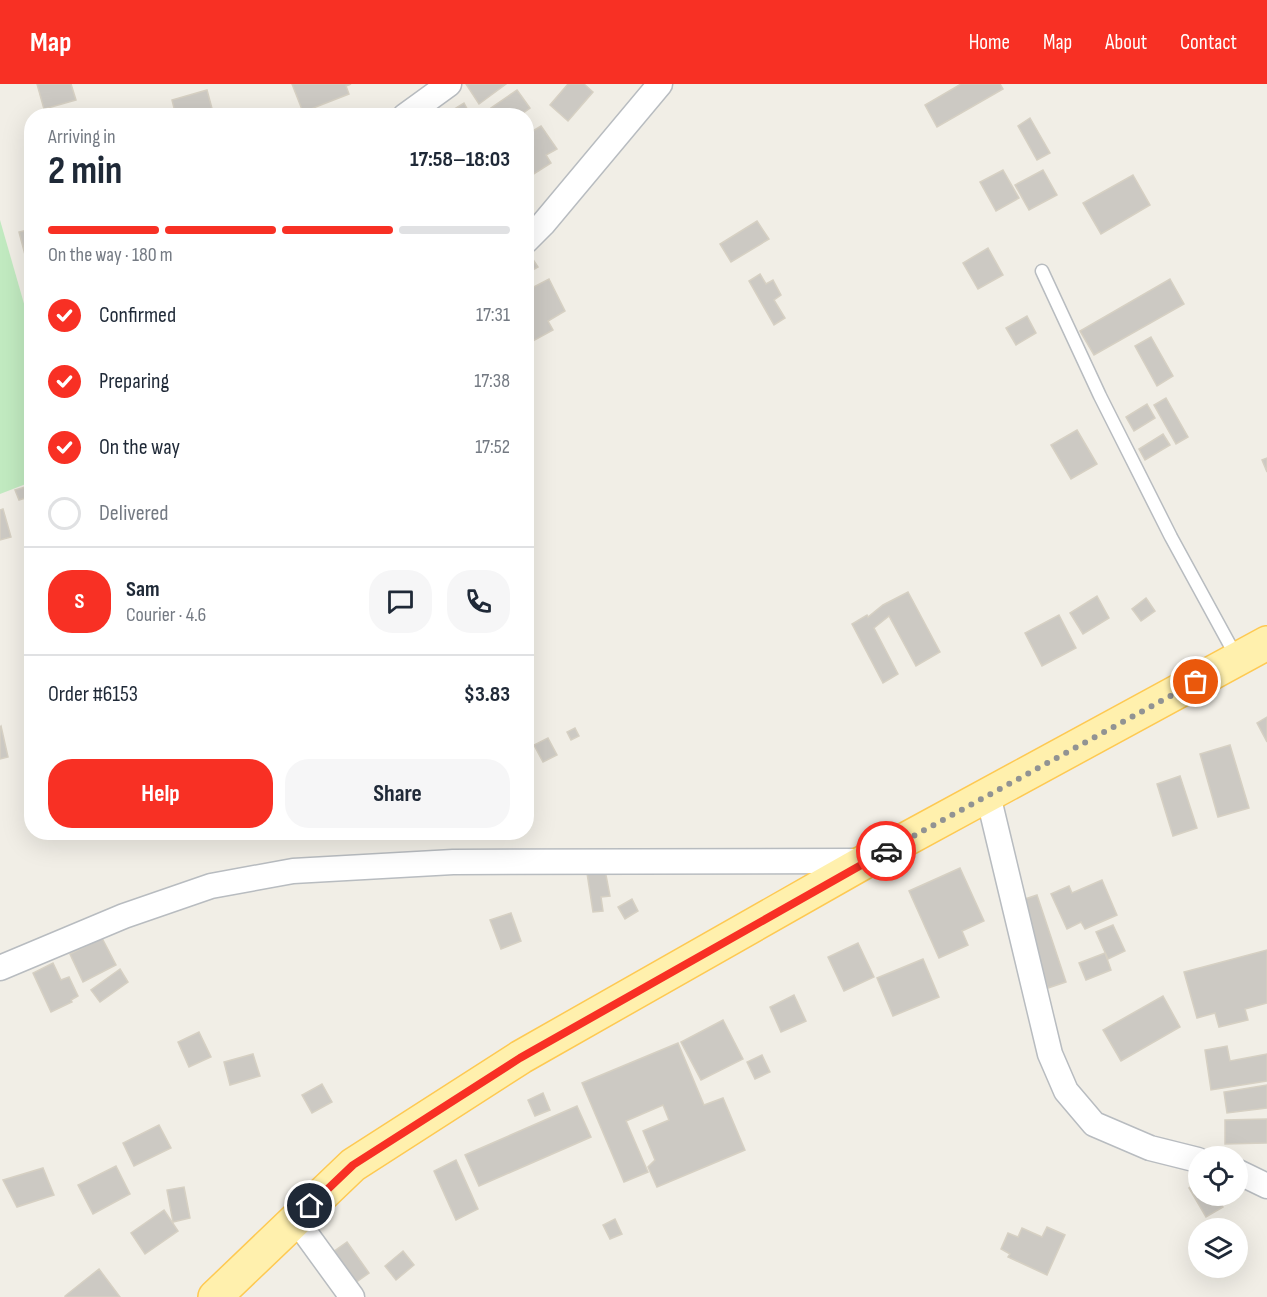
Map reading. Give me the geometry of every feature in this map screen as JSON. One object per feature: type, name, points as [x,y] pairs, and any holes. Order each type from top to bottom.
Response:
[{"type":"main road","points":[[215,1297],[353,1165],[520,1058],[866,861],[1267,643]]},
{"type":"street","points":[[416,108],[449,84]]},
{"type":"street","points":[[534,233],[660,84]]},
{"type":"street","points":[[988,795],[1050,1054],[1066,1091],[1094,1124],[1150,1148],[1188,1158]]},
{"type":"street","points":[[0,968],[124,916],[211,886],[293,871],[453,862],[866,861]]},
{"type":"street","points":[[1248,1167],[1267,1166]]},
{"type":"street","points":[[1248,1177],[1267,1186]]},
{"type":"street","points":[[296,1220],[352,1297]]},
{"type":"lane","points":[[1042,271],[1100,396],[1170,537],[1238,659]]},
{"type":"green space","points":[[0,220],[24,304],[24,485],[0,494]]},
{"type":"building","points":[[37,84],[71,84],[76,100],[44,108]]},
{"type":"building","points":[[292,84],[351,84],[346,86],[349,94],[313,108],[301,108]]},
{"type":"building","points":[[466,84],[506,84],[479,104]]},
{"type":"building","points":[[568,84],[584,84],[593,92],[568,121],[550,105]]},
{"type":"building","points":[[961,84],[1000,84],[1003,89],[937,127],[925,105]]},
{"type":"building","points":[[207,90],[212,108],[174,108],[172,100]]},
{"type":"building","points":[[517,90],[530,108],[491,108]]},
{"type":"building","points":[[464,103],[467,108],[456,108]]},
{"type":"building","points":[[1030,118],[1050,153],[1037,160],[1018,126]]},
{"type":"building","points":[[541,126],[557,149],[546,155],[551,163],[534,174],[534,130]]},
{"type":"building","points":[[1003,170],[1019,198],[996,211],[980,182]]},
{"type":"building","points":[[1043,170],[1057,195],[1029,210],[1015,185]]},
{"type":"building","points":[[1133,175],[1150,205],[1101,234],[1083,203]]},
{"type":"building","points":[[757,221],[769,239],[731,262],[720,244]]},
{"type":"building","points":[[24,231],[24,251],[19,232]]},
{"type":"building","points":[[988,248],[1003,275],[978,289],[963,263]]},
{"type":"building","points":[[760,274],[766,284],[773,280],[781,295],[774,300],[785,318],[774,325],[749,281]]},
{"type":"building","points":[[549,279],[565,311],[548,321],[553,330],[534,340],[534,287]]},
{"type":"building","points":[[1170,279],[1184,304],[1094,355],[1080,331]]},
{"type":"building","points":[[1027,316],[1036,333],[1016,345],[1006,328]]},
{"type":"building","points":[[1151,337],[1173,376],[1157,386],[1135,346]]},
{"type":"building","points":[[1166,398],[1188,437],[1176,444],[1154,405]]},
{"type":"building","points":[[1147,404],[1155,418],[1134,431],[1126,417]]},
{"type":"building","points":[[1077,430],[1097,464],[1071,479],[1051,445]]},
{"type":"building","points":[[1163,434],[1170,445],[1145,460],[1139,449]]},
{"type":"building","points":[[1267,458],[1267,472],[1262,460]]},
{"type":"building","points":[[24,487],[24,498],[19,500],[15,490]]},
{"type":"building","points":[[3,509],[11,537],[0,540],[0,510]]},
{"type":"building","points":[[908,592],[940,652],[916,666],[889,616],[874,628],[898,674],[883,683],[852,624],[867,615],[868,617],[883,605]]},
{"type":"building","points":[[1097,596],[1109,618],[1083,634],[1070,613]]},
{"type":"building","points":[[1146,598],[1155,611],[1141,621],[1132,609]]},
{"type":"building","points":[[1059,615],[1076,648],[1042,666],[1025,633]]},
{"type":"building","points":[[1267,717],[1267,742],[1257,723]]},
{"type":"building","points":[[0,727],[8,757],[0,759]]},
{"type":"building","points":[[575,728],[579,736],[571,740],[567,732]]},
{"type":"building","points":[[548,738],[557,755],[543,762],[534,745]]},
{"type":"building","points":[[1230,745],[1249,808],[1218,817],[1200,754]]},
{"type":"building","points":[[1180,776],[1197,828],[1173,836],[1157,784]]},
{"type":"building","points":[[960,868],[984,921],[962,931],[968,945],[939,958],[909,891]]},
{"type":"building","points":[[605,870],[610,896],[601,897],[603,911],[593,912],[587,873]]},
{"type":"building","points":[[1102,880],[1117,915],[1085,929],[1081,922],[1067,929],[1051,894],[1069,886],[1072,893]]},
{"type":"building","points":[[1037,895],[1066,982],[1048,988],[1019,901]]},
{"type":"building","points":[[632,899],[638,911],[625,919],[618,907]]},
{"type":"building","points":[[511,913],[521,941],[501,949],[490,920]]},
{"type":"building","points":[[1113,925],[1125,951],[1108,959],[1096,932]]},
{"type":"building","points":[[102,938],[116,965],[83,982],[70,954]]},
{"type":"building","points":[[858,943],[874,977],[844,991],[828,957]]},
{"type":"building","points":[[1267,950],[1267,1003],[1245,1009],[1248,1020],[1219,1027],[1215,1013],[1197,1018],[1184,972]]},
{"type":"building","points":[[1105,953],[1111,970],[1086,980],[1079,963]]},
{"type":"building","points":[[923,959],[939,997],[893,1016],[877,978]]},
{"type":"building","points":[[53,963],[61,980],[69,977],[78,996],[71,1000],[72,1002],[51,1012],[33,973]]},
{"type":"building","points":[[120,969],[128,982],[100,1002],[91,990]]},
{"type":"building","points":[[794,995],[806,1021],[781,1032],[770,1007]]},
{"type":"building","points":[[1163,996],[1180,1027],[1121,1061],[1103,1030]]},
{"type":"building","points":[[723,1020],[743,1059],[701,1080],[681,1042]]},
{"type":"building","points":[[199,1032],[211,1057],[189,1067],[178,1042]]},
{"type":"building","points":[[678,1043],[704,1105],[723,1098],[745,1150],[657,1187],[648,1167],[655,1160],[643,1131],[669,1120],[663,1105],[626,1121],[648,1172],[624,1182],[582,1083]]},
{"type":"building","points":[[1227,1046],[1230,1061],[1267,1054],[1267,1081],[1211,1090],[1205,1050]]},
{"type":"building","points":[[253,1054],[260,1076],[230,1085],[224,1062]]},
{"type":"building","points":[[762,1055],[770,1072],[755,1079],[747,1062]]},
{"type":"building","points":[[322,1084],[332,1102],[312,1113],[302,1095]]},
{"type":"building","points":[[1267,1085],[1267,1108],[1227,1113],[1224,1092]]},
{"type":"building","points":[[543,1093],[550,1110],[535,1116],[528,1100]]},
{"type":"building","points":[[577,1106],[591,1137],[479,1186],[465,1155]]},
{"type":"building","points":[[1267,1119],[1267,1143],[1225,1144],[1225,1120]]},
{"type":"building","points":[[159,1125],[171,1148],[134,1166],[123,1143]]},
{"type":"building","points":[[456,1160],[478,1209],[456,1220],[434,1171]]},
{"type":"building","points":[[116,1166],[130,1194],[93,1214],[78,1185]]},
{"type":"building","points":[[43,1168],[54,1195],[17,1207],[3,1180]]},
{"type":"building","points":[[184,1187],[190,1218],[173,1222],[167,1190]]},
{"type":"building","points":[[1200,1206],[1223,1207],[1206,1217]]},
{"type":"building","points":[[164,1210],[178,1231],[145,1254],[131,1233]]},
{"type":"building","points":[[615,1219],[622,1234],[610,1239],[603,1225]]},
{"type":"building","points":[[1047,1227],[1065,1235],[1047,1275],[1008,1257],[1010,1254],[1001,1249],[1008,1233],[1018,1237],[1022,1228],[1042,1237]]},
{"type":"building","points":[[347,1242],[369,1273],[355,1283],[333,1252]]},
{"type":"building","points":[[403,1251],[414,1265],[396,1280],[385,1266]]},
{"type":"building","points":[[99,1269],[120,1297],[65,1297],[65,1296]]},
{"type":"way so far","points":[[886,851],[1196,682]]},
{"type":"route","points":[[310,1206],[353,1165],[520,1058],[886,851]]}]
